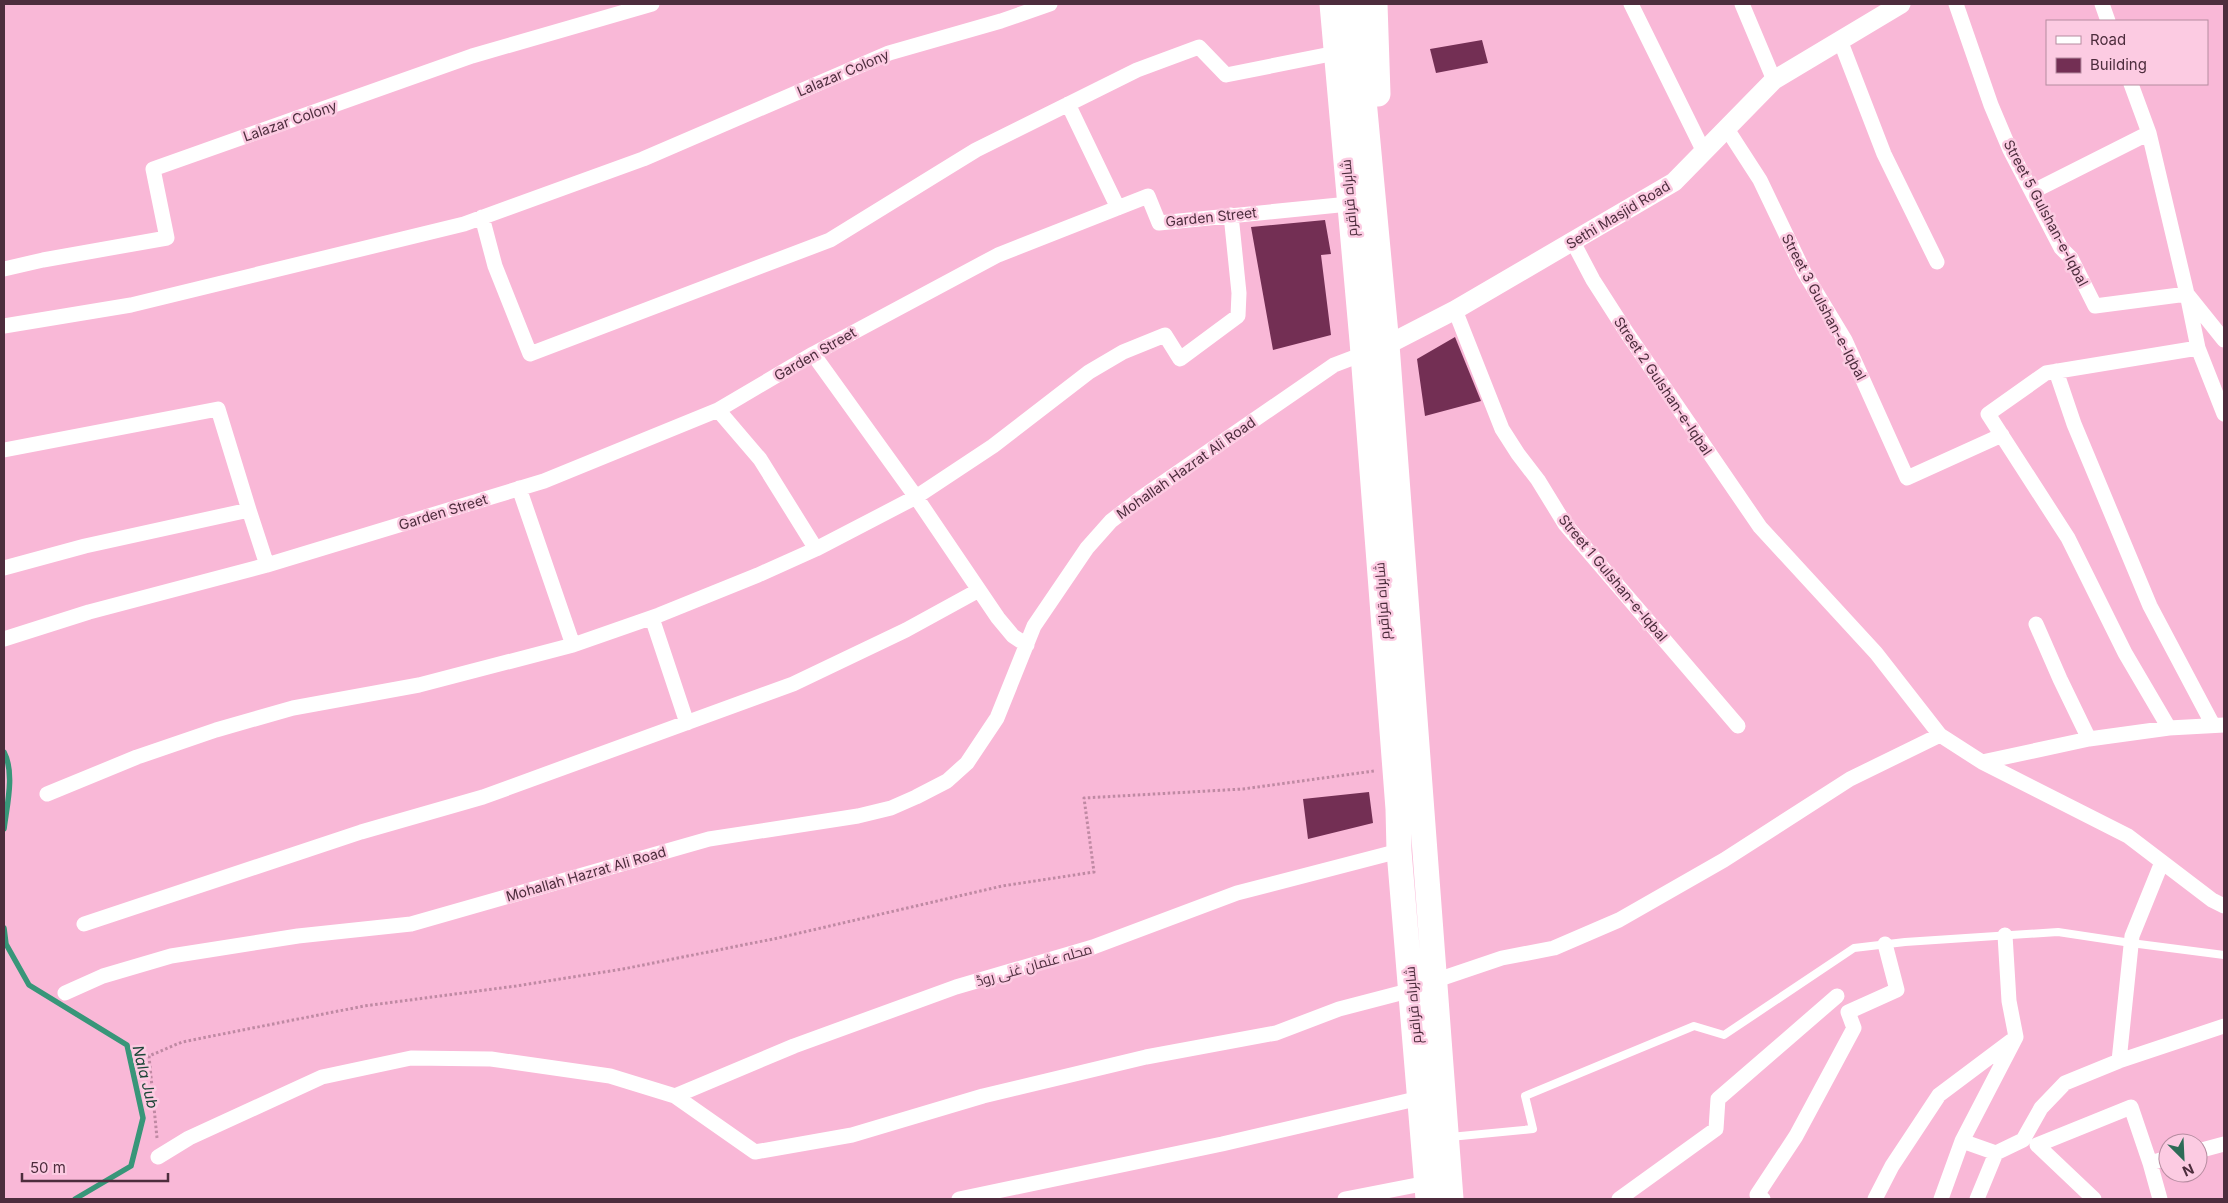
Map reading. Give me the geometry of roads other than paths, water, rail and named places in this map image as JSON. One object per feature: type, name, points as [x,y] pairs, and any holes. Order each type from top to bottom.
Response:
[{"type":"highway","name":"شاہراہ قراقرم","points":[[1332,4],[1363,354],[1395,768],[1398,850],[1423,986],[1446,1137],[1451,1199]]},
{"type":"highway","name":"شاہراہ قراقرم","points":[[1355,4],[1387,345],[1423,986],[1420,1098],[1427,1191]]},
{"type":"highway","points":[[1365,115],[1378,99],[1375,4]]},
{"type":"street","name":"Lalazar Colony","points":[[4,268],[166,238],[153,169],[472,56],[652,4]]},
{"type":"street","name":"Lalazar Colony","points":[[4,326],[131,304],[455,226],[643,158],[889,53],[1001,21],[1050,4]]},
{"type":"street","points":[[1631,4],[1704,152]]},
{"type":"street","points":[[1742,4],[1774,80]]},
{"type":"street","name":"Sethi Masjid Road","points":[[1387,345],[1455,310],[1674,182],[1774,80],[1901,4]]},
{"type":"street","name":"Street 5 Gulshan-e-Iqbal","points":[[1956,4],[1992,106],[2010,150],[2061,248],[2071,258],[2095,306],[2188,294]]},
{"type":"street","points":[[2102,4],[2108,20]]},
{"type":"street","points":[[1840,40],[1884,154],[1936,262]]},
{"type":"street","points":[[482,217],[494,266],[530,354],[830,240],[976,150],[1137,70],[1198,47],[1226,75],[1336,53]]},
{"type":"street","points":[[2131,85],[2149,133],[2188,294],[2198,348],[2224,414]]},
{"type":"street","points":[[1068,104],[1118,208]]},
{"type":"street","name":"Street 3 Gulshan-e-Iqbal","points":[[1727,129],[1760,180],[1804,272],[1845,340],[1908,478],[2002,435]]},
{"type":"street","points":[[2032,192],[2149,133]]},
{"type":"street","name":"Garden Street","points":[[4,639],[89,612],[267,565],[553,477],[718,410],[813,354],[998,255],[1148,196],[1159,223],[1349,204]]},
{"type":"street","points":[[47,794],[137,757],[225,727],[293,708],[419,685],[573,645],[652,618],[816,549],[916,497],[993,446],[1090,372],[1123,352],[1165,335],[1180,359],[1238,316],[1238,293],[1231,215]]},
{"type":"street","name":"Street 2 Gulshan-e-Iqbal","points":[[1573,242],[1593,280],[1627,334],[1760,526],[1876,653],[1940,735],[1982,762],[2128,836],[2212,900],[2224,906]]},
{"type":"street","points":[[2188,294],[2224,340]]},
{"type":"street","name":"Street 1 Gulshan-e-Iqbal","points":[[1455,310],[1502,429],[1538,480],[1565,524],[1738,726]]},
{"type":"street","points":[[2169,728],[2125,653],[2068,538],[1988,414],[2046,373],[2198,348]]},
{"type":"street","points":[[813,354],[916,497],[998,618],[1013,636],[1027,644]]},
{"type":"street","name":"Mohallah Hazrat Ali Road","points":[[65,993],[103,976],[171,956],[298,936],[411,924],[709,839],[819,823],[891,808],[948,781],[967,763],[997,718],[1034,626],[1087,548],[1112,521],[1141,498],[1334,364],[1363,354]]},
{"type":"street","points":[[1982,762],[2089,740],[2169,728],[2219,725],[2150,606],[2074,424],[2056,371]]},
{"type":"street","points":[[4,450],[218,409],[267,565]]},
{"type":"street","points":[[718,410],[760,459],[816,549]]},
{"type":"street","points":[[519,488],[573,645]]},
{"type":"street","points":[[4,568],[85,546],[249,510]]},
{"type":"street","points":[[84,924],[352,835],[483,797],[793,684],[906,630],[979,590]]},
{"type":"street","points":[[652,618],[688,723]]},
{"type":"street","points":[[2036,624],[2089,740]]},
{"type":"street","points":[[158,1157],[189,1138],[322,1077],[411,1058],[492,1059],[610,1076],[675,1096],[755,1152],[852,1135],[984,1096],[1146,1057],[1276,1032],[1339,1009],[1423,986],[1502,958],[1554,948],[1620,920],[1724,860],[1850,779],[1940,735]]},
{"type":"street","name":"محلہ عثمان غنی روڈ","points":[[675,1096],[794,1046],[956,987],[1093,948],[1237,893],[1398,850]]},
{"type":"street","points":[[2119,1061],[2132,936],[2162,862]]},
{"type":"street","points":[[1941,1199],[1962,1141],[2016,1037],[2009,1001],[2005,935]]},
{"type":"street","points":[[1757,1198],[1796,1136],[1854,1028],[1848,1012],[1897,990],[1885,944]]},
{"type":"street","points":[[1619,1199],[1716,1129],[1718,1098],[1837,996]]},
{"type":"street","points":[[1977,1199],[1996,1153],[2023,1140],[2041,1108],[2065,1083],[2119,1061],[2224,1026]]},
{"type":"street","points":[[1875,1199],[1892,1166],[1939,1095],[2016,1037]]},
{"type":"street","points":[[959,1199],[1222,1144],[1420,1098]]},
{"type":"street","points":[[2094,1199],[2037,1145],[2131,1107],[2160,1199]]},
{"type":"street","points":[[1962,1141],[1996,1153]]},
{"type":"street","points":[[2208,1148],[2224,1144]]},
{"type":"street","points":[[2150,1163],[2158,1161]]},
{"type":"street","points":[[1345,1199],[1427,1191]]},
{"type":"lane","points":[[1446,1137],[1532,1129],[1525,1096],[1694,1026],[1724,1035],[1854,948],[1885,944],[2058,932],[2224,954]]},
{"type":"waterway","name":"Nala Jub","points":[[4,752],[10,779],[4,829]]},
{"type":"waterway","name":"Nala Jub","points":[[4,928],[6,944],[29,985],[127,1045],[143,1118],[131,1166],[75,1199]]}]
